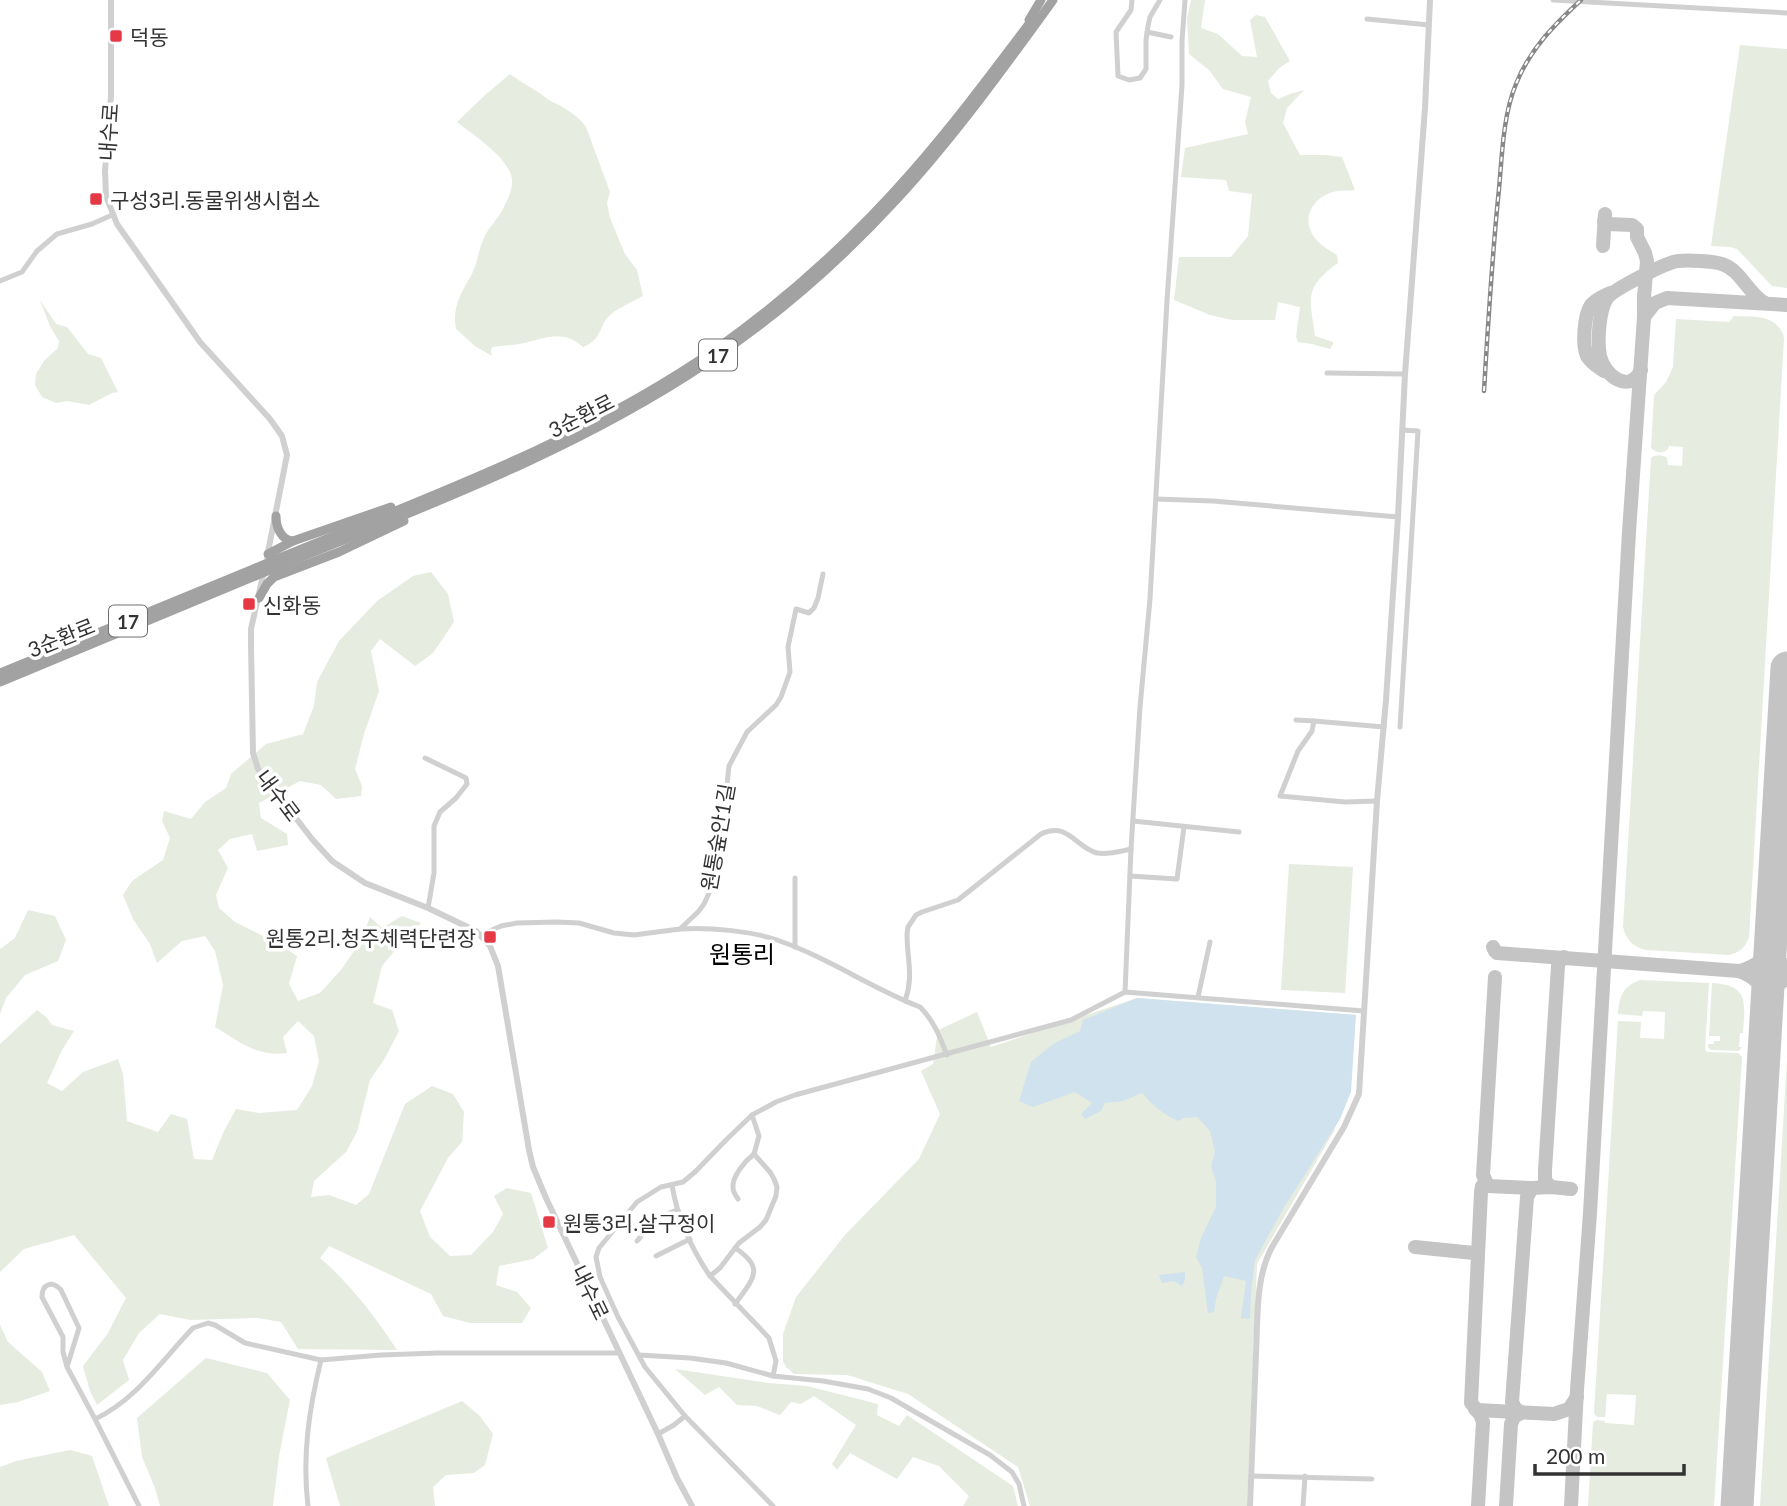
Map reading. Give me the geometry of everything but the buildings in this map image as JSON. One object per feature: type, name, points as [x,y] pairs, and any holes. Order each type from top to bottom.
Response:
[{"type":"highway","name":"3순환로","points":[[0,682],[259,572],[274,562],[546,453],[618,417],[705,364],[768,319],[833,262],[896,201],[958,127],[1023,36],[1043,0]]},
{"type":"highway","name":"3순환로","points":[[1023,36],[1056,0]]},
{"type":"highway","points":[[276,516],[281,534],[287,540],[293,541],[459,489]]},
{"type":"highway","points":[[259,598],[274,562],[293,541]]},
{"type":"highway","name":"3순환로","points":[[0,673],[259,572]]},
{"type":"street","name":"내수로","points":[[111,0],[111,96],[105,171],[106,196],[112,215],[200,342],[270,419],[282,436],[287,455],[276,516],[274,562],[259,572],[259,598],[251,629],[253,753],[258,769],[320,848],[341,868],[365,883],[428,908],[481,935],[493,951],[533,1167],[692,1506]]},
{"type":"street","points":[[1132,0],[1131,10],[1116,32],[1118,76],[1129,80],[1140,78],[1146,69],[1150,17],[1160,0]]},
{"type":"street","points":[[1125,992],[1133,821],[1150,599],[1185,0]]},
{"type":"street","points":[[1250,1506],[1259,1290],[1263,1265],[1339,1137],[1359,1094],[1430,0]]},
{"type":"street","points":[[1553,0],[1787,13]]},
{"type":"street","points":[[1367,19],[1429,25]]},
{"type":"street","points":[[1147,32],[1171,37]]},
{"type":"street","points":[[0,281],[22,272],[37,251],[57,234],[112,215]]},
{"type":"street","points":[[1326,373],[1405,374]]},
{"type":"street","points":[[1400,727],[1418,431],[1402,430]]},
{"type":"street","points":[[1156,499],[1213,501],[1398,517]]},
{"type":"street","name":"원통숲안1길","points":[[681,929],[698,912],[709,893],[716,852],[716,827],[726,794],[727,772],[731,759],[747,732],[780,701],[790,672],[788,647],[796,609],[809,613],[814,608],[822,574]]},
{"type":"street","points":[[1296,720],[1384,727]]},
{"type":"street","points":[[1314,721],[1312,731],[1298,751],[1280,796],[1345,802],[1377,801]]},
{"type":"street","points":[[425,758],[466,778],[467,784],[456,798],[440,811],[434,826],[434,873],[428,908]]},
{"type":"street","points":[[1133,821],[1239,832]]},
{"type":"street","points":[[1130,876],[1177,879],[1184,827]]},
{"type":"street","points":[[905,1001],[910,987],[907,934],[916,915],[958,900],[1048,831],[1065,833],[1096,853],[1132,849]]},
{"type":"street","points":[[795,878],[796,947]]},
{"type":"street","points":[[481,935],[501,926],[524,923],[579,923],[627,935],[707,929],[772,939],[796,947],[920,1007],[929,1016],[947,1055]]},
{"type":"street","points":[[1198,997],[1210,942]]},
{"type":"street","points":[[773,1506],[685,1416],[645,1367],[618,1317],[600,1277],[596,1257],[599,1248],[636,1202],[661,1187],[683,1182],[752,1115],[795,1094],[1071,1020],[1125,992],[1364,1011]]},
{"type":"street","points":[[738,1199],[733,1186],[741,1168],[754,1154],[759,1136],[752,1115]]},
{"type":"street","points":[[710,1276],[720,1268],[734,1248],[760,1227],[774,1203],[777,1187],[770,1172],[754,1154]]},
{"type":"street","points":[[777,1187],[786,1184]]},
{"type":"street","points":[[672,1185],[678,1210],[698,1259],[735,1304],[769,1338],[776,1361],[773,1376]]},
{"type":"street","points":[[637,1241],[656,1219],[678,1210]]},
{"type":"street","points":[[656,1256],[690,1239]]},
{"type":"street","points":[[734,1248],[747,1256],[754,1271],[752,1280],[735,1304]]},
{"type":"street","points":[[67,1367],[79,1328],[61,1290],[50,1283],[45,1286],[42,1297],[63,1337],[67,1367],[139,1506]]},
{"type":"street","points":[[94,1419],[130,1396],[193,1328],[208,1323],[245,1343],[321,1360],[382,1354],[620,1353]]},
{"type":"street","points":[[638,1355],[726,1363],[773,1376],[869,1389],[891,1398],[990,1455],[1012,1472],[1019,1484],[1024,1506]]},
{"type":"street","points":[[308,1506],[305,1457],[311,1404],[321,1360]]},
{"type":"street","points":[[658,1434],[685,1416]]},
{"type":"street","points":[[1251,1476],[1372,1479]]},
{"type":"street","points":[[1303,1506],[1305,1476]]},
{"type":"shaded area","points":[[1191,0],[1205,0],[1201,28],[1218,34],[1242,56],[1257,57],[1250,20],[1256,15],[1265,17],[1290,61],[1279,68],[1268,81],[1271,93],[1278,99],[1304,90],[1287,108],[1283,123],[1300,155],[1342,157],[1355,190],[1329,193],[1316,202],[1309,214],[1310,229],[1316,240],[1337,255],[1338,263],[1314,287],[1311,303],[1315,336],[1333,342],[1330,349],[1298,342],[1296,337],[1300,307],[1278,302],[1275,320],[1232,320],[1210,315],[1174,300],[1179,257],[1231,257],[1248,236],[1252,194],[1229,191],[1226,180],[1181,177],[1185,148],[1248,134],[1245,122],[1251,97],[1223,89],[1209,70],[1189,54],[1187,19]]},
{"type":"shaded area","points":[[1740,45],[1787,49],[1787,288],[1772,286],[1737,249],[1711,246]]},
{"type":"shaded area","points":[[510,74],[571,112],[586,127],[610,192],[607,203],[610,218],[625,254],[637,270],[643,296],[611,314],[597,337],[583,347],[568,338],[553,336],[492,347],[492,356],[475,346],[456,329],[458,300],[474,270],[484,238],[502,211],[512,184],[510,172],[498,155],[457,122]]},
{"type":"shaded area","points":[[40,300],[56,324],[67,327],[88,354],[101,358],[118,392],[89,405],[67,401],[56,403],[42,397],[35,385],[36,374],[44,361],[58,348],[59,341]]},
{"type":"shaded area","points":[[1734,316],[1771,321],[1781,330],[1784,338],[1749,937],[1742,949],[1729,955],[1647,950],[1631,943],[1623,927],[1651,458],[1664,456],[1668,465],[1682,466],[1683,447],[1669,446],[1662,452],[1651,448],[1654,395],[1666,382],[1673,367],[1676,319],[1729,322]]},
{"type":"shaded area","points":[[431,572],[448,594],[454,622],[433,653],[415,666],[380,639],[371,651],[379,691],[355,769],[362,786],[361,796],[336,799],[321,785],[300,781],[259,803],[261,818],[287,834],[288,845],[257,851],[252,834],[230,839],[218,850],[228,868],[216,895],[219,908],[235,922],[297,956],[289,984],[298,1001],[320,993],[341,970],[361,941],[370,917],[382,928],[402,916],[421,923],[382,966],[373,1003],[392,1010],[399,1031],[370,1080],[357,1132],[346,1152],[314,1181],[311,1197],[329,1195],[356,1205],[369,1194],[405,1104],[432,1086],[453,1094],[464,1112],[462,1142],[448,1158],[420,1211],[430,1237],[450,1256],[471,1255],[493,1232],[503,1214],[494,1196],[507,1188],[531,1193],[548,1248],[533,1259],[499,1266],[496,1285],[517,1292],[531,1308],[522,1323],[470,1323],[443,1316],[431,1294],[329,1246],[320,1258],[362,1301],[397,1350],[298,1349],[281,1322],[258,1318],[190,1320],[160,1314],[139,1333],[123,1360],[129,1380],[97,1405],[83,1366],[108,1333],[126,1298],[74,1235],[24,1249],[0,1272],[0,1044],[37,1010],[52,1025],[74,1031],[47,1083],[62,1091],[83,1072],[118,1059],[123,1074],[127,1121],[158,1132],[171,1114],[187,1119],[194,1159],[212,1160],[236,1109],[259,1113],[297,1110],[312,1086],[319,1061],[314,1036],[298,1021],[283,1037],[287,1053],[276,1054],[249,1047],[215,1027],[223,985],[215,951],[205,936],[182,941],[157,963],[150,944],[133,919],[123,895],[132,881],[163,860],[170,838],[162,821],[164,811],[191,819],[205,802],[226,788],[231,774],[266,744],[303,734],[314,706],[317,682],[339,641],[377,601],[413,576]]},
{"type":"shaded area","points":[[1289,864],[1353,867],[1345,993],[1281,990]]},
{"type":"shaded area","points":[[28,910],[55,916],[66,940],[58,961],[25,975],[6,998],[0,1014],[0,949],[15,938]]},
{"type":"shaded area","points":[[1640,980],[1709,983],[1705,1050],[1738,1053],[1742,1057],[1714,1506],[1588,1506],[1593,1422],[1597,1420],[1634,1425],[1636,1395],[1607,1394],[1605,1417],[1597,1417],[1594,1413],[1618,1021],[1641,1022],[1640,1038],[1664,1039],[1665,1012],[1643,1011],[1642,1016],[1618,1014],[1623,993],[1630,985]]},
{"type":"shaded area","points":[[1712,983],[1733,987],[1742,997],[1744,1022],[1743,1033],[1740,1033],[1739,1047],[1742,1047],[1739,1051],[1711,1050],[1708,1047],[1708,1044],[1714,1044],[1714,1041],[1720,1041],[1720,1036],[1709,1036]]},
{"type":"shaded area","points":[[1137,998],[1356,1015],[1345,1101],[1334,1131],[1257,1264],[1247,1506],[1030,1506],[1018,1467],[908,1394],[847,1375],[794,1374],[783,1361],[783,1334],[796,1297],[845,1235],[919,1159],[940,1114],[921,1071],[933,1064],[938,1030],[977,1012],[991,1047]]},
{"type":"shaded area","points":[[1787,1060],[1787,1506],[1760,1506]]},
{"type":"shaded area","points":[[0,1325],[8,1342],[42,1372],[50,1391],[0,1405]]},
{"type":"shaded area","points":[[206,1358],[267,1373],[290,1400],[273,1506],[160,1506],[142,1457],[137,1418]]},
{"type":"shaded area","points":[[675,1369],[807,1386],[878,1404],[877,1415],[899,1426],[907,1415],[1013,1486],[1018,1506],[963,1506],[969,1496],[939,1466],[913,1457],[897,1479],[850,1453],[837,1470],[832,1464],[856,1425],[814,1396],[801,1404],[791,1402],[780,1415],[757,1406],[737,1405],[719,1387],[705,1395]]},
{"type":"shaded area","points":[[462,1401],[480,1416],[493,1434],[485,1465],[474,1473],[446,1475],[433,1487],[435,1506],[340,1506],[326,1458]]},
{"type":"shaded area","points":[[70,1450],[92,1456],[109,1506],[0,1506],[0,1467]]},
{"type":"water","points":[[1137,998],[1356,1015],[1351,1092],[1340,1119],[1283,1209],[1255,1260],[1250,1319],[1241,1318],[1246,1281],[1224,1276],[1214,1312],[1208,1313],[1202,1268],[1196,1257],[1201,1238],[1216,1207],[1216,1182],[1211,1166],[1215,1151],[1210,1131],[1197,1117],[1178,1121],[1158,1109],[1142,1093],[1123,1101],[1105,1103],[1101,1111],[1085,1119],[1081,1114],[1092,1103],[1075,1092],[1033,1107],[1019,1101],[1031,1062],[1053,1044],[1080,1031],[1083,1020]]},
{"type":"water","points":[[1185,1272],[1182,1286],[1174,1281],[1162,1283],[1159,1275]]},
{"type":"taxiway","points":[[1603,246],[1605,214]]},
{"type":"taxiway","points":[[1604,221],[1607,224],[1632,225],[1637,229],[1637,237],[1647,261],[1644,319]]},
{"type":"taxiway","points":[[1641,370],[1630,381],[1618,380],[1606,370],[1599,350],[1599,326],[1604,303],[1612,294],[1630,283],[1678,261],[1712,262],[1729,267],[1765,303]]},
{"type":"taxiway","points":[[1604,371],[1587,356],[1584,330],[1591,305],[1610,293]]},
{"type":"taxiway","points":[[1571,1506],[1644,317],[1655,303],[1667,298],[1787,305]]},
{"type":"taxiway","points":[[1739,971],[1761,960],[1768,950],[1771,937]]},
{"type":"taxiway","points":[[1771,941],[1775,956],[1787,969]]},
{"type":"taxiway","points":[[1493,947],[1497,953],[1739,971],[1758,982],[1767,1001]]},
{"type":"taxiway","points":[[1551,1187],[1545,1181],[1545,1170],[1558,966],[1564,957]]},
{"type":"taxiway","points":[[1495,977],[1483,1175],[1488,1186],[1571,1189]]},
{"type":"taxiway","points":[[1767,1001],[1774,988],[1787,978]]},
{"type":"taxiway","points":[[1488,1186],[1482,1186],[1481,1192],[1471,1403],[1477,1410],[1554,1414],[1569,1409],[1577,1397]]},
{"type":"taxiway","points":[[1506,1506],[1511,1424],[1514,1417],[1521,1413],[1512,1402],[1527,1197],[1532,1188]]},
{"type":"taxiway","points":[[1415,1247],[1474,1253],[1478,1249]]},
{"type":"taxiway","points":[[1475,1409],[1483,1422],[1478,1506]]},
{"type":"runway","points":[[1737,1506],[1787,668]]},
{"type":"railway","points":[[1484,391],[1494,239],[1508,109],[1528,60],[1552,28],[1581,0]]},
{"type":"place","name":"덕동","points":[[116,36]]},
{"type":"place","name":"구성3리.동물위생시험소","points":[[96,199]]},
{"type":"place","name":"신화동","points":[[249,604]]},
{"type":"place","name":"원통2리.청주체력단련장","points":[[490,937]]},
{"type":"place","name":"원통3리.살구정이","points":[[549,1222]]},
{"type":"district","name":"원통리","points":[[742,953]]}]
